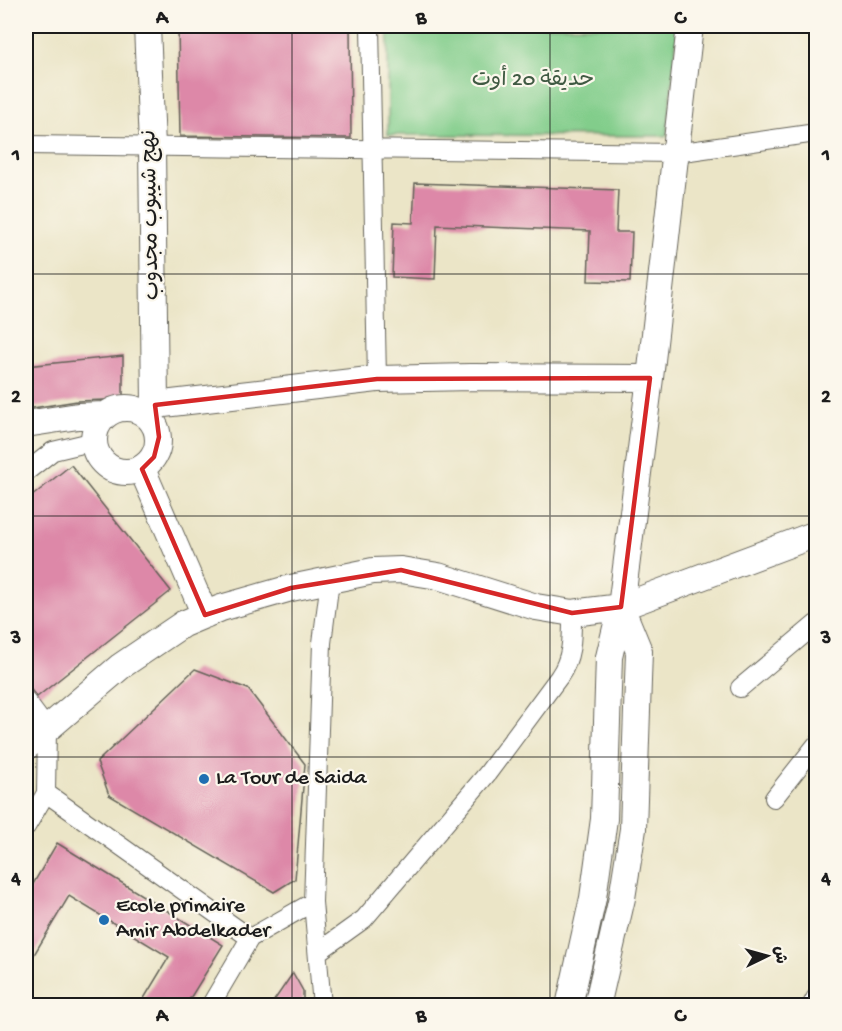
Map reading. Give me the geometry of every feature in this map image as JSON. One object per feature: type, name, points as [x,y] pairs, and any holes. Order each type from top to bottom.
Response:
[{"type":"street","name":"نهج شيبوب مجدوب","points":[[147,26],[152,146],[149,412]]},
{"type":"street","points":[[370,26],[377,378]]},
{"type":"street","points":[[569,1005],[593,898],[604,819],[609,657],[621,607],[690,26]]},
{"type":"street","points":[[26,145],[676,153],[816,134]]},
{"type":"street","points":[[53,451],[34,423],[78,416],[105,415],[122,407],[149,412],[377,378],[650,378]]},
{"type":"street","points":[[105,415],[94,431],[95,451],[106,466],[127,473],[142,469],[154,457],[159,437],[149,412]]},
{"type":"street","points":[[26,472],[53,451],[95,441]]},
{"type":"street","points":[[142,469],[205,615]]},
{"type":"street","points":[[26,747],[121,666],[183,624],[221,608],[291,588],[373,571],[401,570],[438,576],[537,607],[572,613],[621,607],[812,540]]},
{"type":"street","points":[[322,1005],[313,902],[322,643],[330,580]]},
{"type":"street","points":[[597,1005],[622,898],[633,829],[639,651],[621,607]]},
{"type":"street","points":[[318,952],[364,918],[487,774],[560,677],[570,654],[572,613]]},
{"type":"street","points":[[740,688],[816,624]]},
{"type":"street","points":[[26,701],[47,729],[46,793],[26,827]]},
{"type":"street","points":[[774,798],[816,745]]},
{"type":"street","points":[[46,793],[250,938]]},
{"type":"street","points":[[210,1005],[250,938],[313,902]]},
{"type":"street","points":[[811,1005],[816,996]]},
{"type":"highlighted area","points":[[650,378],[621,607],[572,613],[401,570],[291,588],[205,615],[142,469],[154,457],[159,437],[155,405],[377,379]]},
{"type":"green space","name":"حديقة 20 أوت","points":[[388,26],[678,26],[667,136],[388,135]]},
{"type":"building","points":[[178,26],[350,26],[351,138],[180,136]]},
{"type":"building","points":[[415,183],[618,190],[616,232],[632,232],[630,282],[588,281],[590,231],[437,225],[435,279],[392,277],[394,222],[413,223]]},
{"type":"building","points":[[123,356],[123,402],[114,404],[104,400],[77,401],[26,409],[26,366]]},
{"type":"building","points":[[71,465],[171,591],[37,697],[26,684],[26,501]]},
{"type":"building","name":"La Tour de Saida","points":[[195,669],[248,689],[305,764],[295,879],[274,892],[109,795],[97,762]]},
{"type":"building","points":[[57,843],[223,945],[186,1005],[140,1005],[169,957],[69,896],[26,968],[26,896]]},
{"type":"building","points":[[293,973],[303,991],[303,1005],[271,1005]]},
{"type":"place","name":"La Tour de Saida","points":[[204,779]]},
{"type":"place","name":"Ecole primaire Amir Abdelkader","points":[[104,920]]}]
